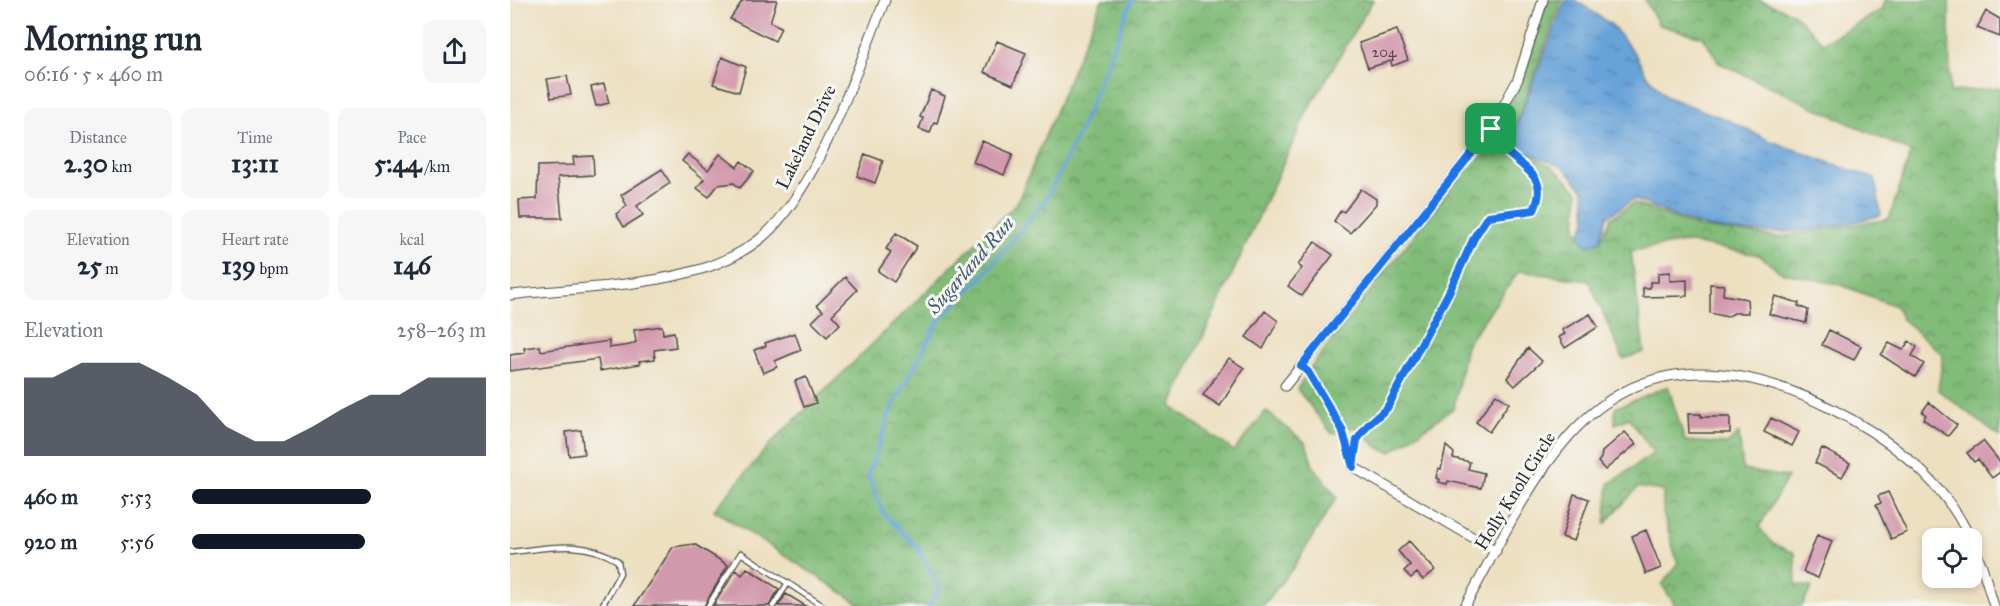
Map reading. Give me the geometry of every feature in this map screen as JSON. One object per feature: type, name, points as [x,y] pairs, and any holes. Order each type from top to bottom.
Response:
[{"type":"street","name":"Lakeland Drive","points":[[510,295],[675,276],[724,261],[754,243],[779,220],[806,182],[832,128],[885,0]]},
{"type":"street","points":[[1285,386],[1491,129],[1518,79],[1543,0]]},
{"type":"street","name":"Holly Knoll Circle","points":[[1465,606],[1554,455],[1584,422],[1614,399],[1641,385],[1685,373],[1731,374],[1770,382],[1806,396],[1872,431],[1897,448],[1933,482],[1962,528]]},
{"type":"street","points":[[1353,467],[1496,551]]},
{"type":"street","name":"Holly Knoll Circle","points":[[1982,566],[1994,606]]},
{"type":"lane","points":[[510,552],[584,546],[618,561],[620,573],[602,606]]},
{"type":"lane","points":[[708,606],[741,553],[823,606]]},
{"type":"lane","points":[[773,606],[788,583]]},
{"type":"path","points":[[1353,467],[1357,440],[1368,425],[1387,408],[1449,292],[1475,236],[1488,216],[1534,210],[1540,198],[1537,181],[1525,165],[1507,152],[1491,129]]},
{"type":"path","points":[[1301,366],[1308,372],[1342,429],[1353,467]]},
{"type":"green space","points":[[1102,0],[1373,0],[1308,110],[1171,406],[1234,451],[1266,411],[1306,443],[1313,466],[1337,497],[1295,565],[1263,606],[863,606],[714,510],[771,443],[1017,203]]},
{"type":"green space","points":[[1547,0],[1562,0],[1508,145],[1553,167],[1578,191],[1576,231],[1604,236],[1611,218],[1634,203],[1700,228],[1780,237],[1889,219],[1911,152],[1719,63],[1703,37],[1659,25],[1645,0],[1759,0],[1793,13],[1823,43],[1883,9],[1885,0],[1949,0],[1950,92],[2000,88],[2000,437],[1938,390],[1943,355],[1901,318],[1896,306],[1841,285],[1780,272],[1759,255],[1685,242],[1631,251],[1644,352],[1623,359],[1589,281],[1519,271],[1466,345],[1454,408],[1391,452],[1380,449],[1355,427],[1332,434],[1297,389],[1311,367],[1497,129],[1526,68]]},
{"type":"green space","points":[[1668,386],[1685,441],[1727,444],[1739,433],[1743,470],[1788,477],[1759,527],[1773,544],[1795,553],[1796,585],[1812,587],[1802,606],[1673,606],[1674,603],[1662,585],[1678,564],[1663,513],[1663,491],[1638,487],[1605,524],[1609,484],[1654,453],[1629,418],[1615,424],[1615,408]]},
{"type":"water","points":[[1565,0],[1575,0],[1612,25],[1635,54],[1646,74],[1667,97],[1728,120],[1768,140],[1875,179],[1881,215],[1817,229],[1751,232],[1698,225],[1634,199],[1607,217],[1600,242],[1587,246],[1580,235],[1586,221],[1584,190],[1563,167],[1525,152],[1512,144],[1519,119]]},
{"type":"building","points":[[743,0],[777,0],[770,22],[781,27],[775,41],[730,19]]},
{"type":"building","points":[[1986,11],[2000,19],[2000,37],[1977,28]]},
{"type":"building","points":[[1397,30],[1408,60],[1392,66],[1391,61],[1368,68],[1359,43]]},
{"type":"building","points":[[997,41],[1026,53],[1013,85],[984,72]]},
{"type":"building","points":[[722,57],[746,67],[739,92],[713,84]]},
{"type":"building","points":[[567,76],[571,95],[551,98],[547,79]]},
{"type":"building","points":[[604,84],[609,103],[596,106],[591,87]]},
{"type":"building","points":[[931,90],[945,96],[937,123],[934,122],[930,133],[919,129],[923,118],[920,117]]},
{"type":"building","points":[[982,141],[1013,154],[1004,175],[973,162]]},
{"type":"building","points":[[688,154],[708,170],[720,154],[737,167],[741,161],[754,171],[740,188],[734,183],[718,185],[709,197],[697,188],[704,179],[682,161]]},
{"type":"building","points":[[865,154],[883,161],[875,183],[857,176]]},
{"type":"building","points":[[593,156],[594,175],[558,177],[562,218],[520,218],[519,200],[537,199],[538,166],[574,165],[573,157]]},
{"type":"building","points":[[662,169],[670,183],[637,206],[643,215],[624,227],[616,214],[627,206],[621,195]]},
{"type":"building","points":[[1361,189],[1376,199],[1376,204],[1350,233],[1334,221],[1341,210],[1344,212]]},
{"type":"building","points":[[896,233],[917,246],[894,282],[878,271],[891,252],[886,249]]},
{"type":"building","points":[[1315,242],[1333,255],[1302,296],[1288,286],[1302,268],[1298,265]]},
{"type":"building","points":[[1670,272],[1670,281],[1687,280],[1687,296],[1643,297],[1643,288],[1650,288],[1650,282],[1658,282],[1658,273]]},
{"type":"building","points":[[845,277],[857,290],[832,315],[840,324],[827,337],[812,322],[823,311],[817,305]]},
{"type":"building","points":[[1710,284],[1724,285],[1723,295],[1747,299],[1748,313],[1734,313],[1727,317],[1710,313]]},
{"type":"building","points":[[1775,296],[1799,303],[1798,306],[1808,310],[1806,323],[1769,314]]},
{"type":"building","points":[[1265,311],[1278,321],[1263,349],[1246,337]]},
{"type":"building","points":[[1590,314],[1598,327],[1565,348],[1559,337],[1565,334],[1562,330]]},
{"type":"building","points":[[662,326],[663,334],[674,332],[676,347],[654,350],[655,359],[639,361],[640,364],[600,371],[598,359],[510,371],[510,355],[525,353],[524,348],[540,346],[541,351],[609,341],[609,348],[630,345],[636,342],[634,330]]},
{"type":"building","points":[[1829,330],[1861,346],[1854,360],[1822,345]]},
{"type":"building","points":[[795,333],[801,350],[775,361],[777,367],[763,373],[754,350],[766,346],[765,343]]},
{"type":"building","points":[[1909,341],[1917,347],[1912,356],[1924,364],[1915,377],[1881,355],[1889,343],[1903,350]]},
{"type":"building","points":[[1528,348],[1542,361],[1515,386],[1507,378]]},
{"type":"building","points":[[1229,358],[1244,368],[1220,406],[1203,395]]},
{"type":"building","points":[[806,377],[816,403],[804,407],[795,381]]},
{"type":"building","points":[[1496,394],[1509,403],[1489,432],[1476,422]]},
{"type":"building","points":[[1929,402],[1957,425],[1948,436],[1923,419],[1926,415],[1922,412]]},
{"type":"building","points":[[1688,414],[1701,414],[1701,417],[1730,417],[1730,433],[1689,433]]},
{"type":"building","points":[[1771,418],[1799,432],[1792,446],[1764,432]]},
{"type":"building","points":[[581,430],[584,454],[569,456],[566,432]]},
{"type":"building","points":[[1625,432],[1636,444],[1605,470],[1598,462],[1602,452]]},
{"type":"building","points":[[1983,441],[2000,462],[2000,472],[1992,478],[1978,459],[1974,462],[1967,453]]},
{"type":"building","points":[[1446,446],[1454,453],[1453,458],[1470,462],[1468,469],[1484,473],[1481,488],[1448,481],[1447,484],[1438,482],[1439,479],[1436,478],[1438,468],[1441,469]]},
{"type":"building","points":[[1822,448],[1850,463],[1842,477],[1815,463]]},
{"type":"building","points":[[1888,492],[1907,532],[1891,539],[1876,505],[1881,503],[1878,496]]},
{"type":"building","points":[[1574,494],[1589,499],[1574,541],[1562,537]]},
{"type":"building","points":[[1646,530],[1661,568],[1646,574],[1632,536]]},
{"type":"building","points":[[1817,535],[1832,541],[1818,578],[1803,572]]},
{"type":"building","points":[[1409,541],[1435,570],[1423,580],[1417,573],[1411,578],[1404,571],[1410,565],[1398,551]]},
{"type":"building","points":[[694,544],[728,565],[704,606],[634,606],[673,547]]},
{"type":"building","points":[[747,568],[779,589],[769,606],[713,606],[736,570],[742,575]]},
{"type":"building","points":[[786,594],[806,606],[778,606]]},
{"type":"waterway","name":"Sugarland Run","points":[[929,606],[940,588],[918,548],[884,514],[868,475],[891,410],[941,317],[983,276],[1047,198],[1081,128],[1132,0]]},
{"type":"route","points":[[1491,129],[1507,152],[1525,165],[1537,181],[1540,198],[1534,210],[1488,216],[1475,236],[1449,292],[1387,408],[1368,425],[1357,440],[1353,467],[1342,429],[1308,372],[1301,366],[1491,129]]}]
